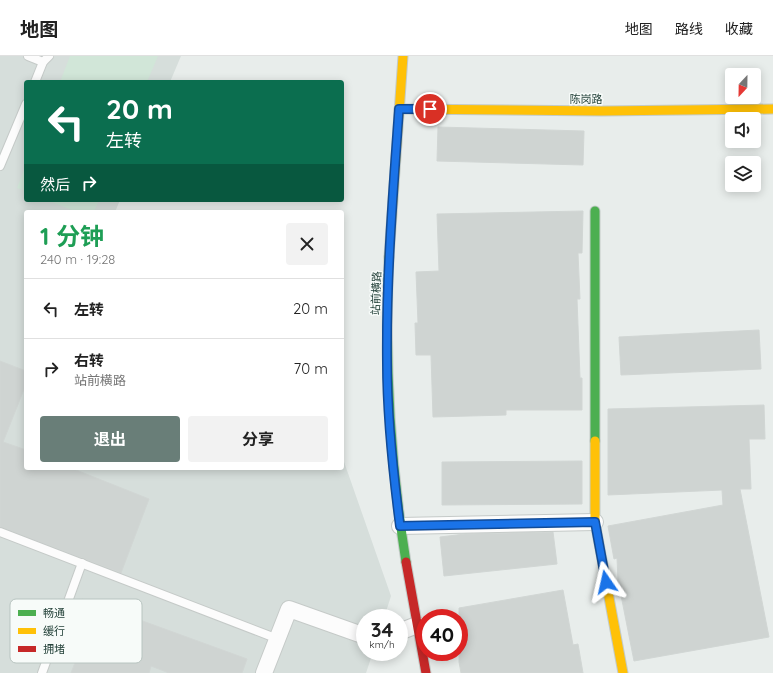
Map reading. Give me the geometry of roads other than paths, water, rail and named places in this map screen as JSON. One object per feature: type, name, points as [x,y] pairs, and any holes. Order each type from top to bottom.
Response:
[{"type":"street","name":"站前横路","points":[[403,56],[389,248],[387,363],[391,450],[400,526],[416,619]]},
{"type":"street","name":"陈岗路","points":[[399,109],[602,111],[773,109]]},
{"type":"street","points":[[595,211],[595,522],[623,673]]},
{"type":"street","points":[[400,526],[595,522]]},
{"type":"street","points":[[264,673],[289,609],[356,633]]},
{"type":"street","name":"站前横路","points":[[424,661],[426,673]]},
{"type":"lane","points":[[28,56],[46,59],[36,80]]},
{"type":"lane","points":[[0,166],[24,109]]},
{"type":"lane","points":[[0,532],[278,639]]},
{"type":"lane","points":[[69,599],[82,563]]},
{"type":"lane","points":[[42,673],[46,663]]}]
